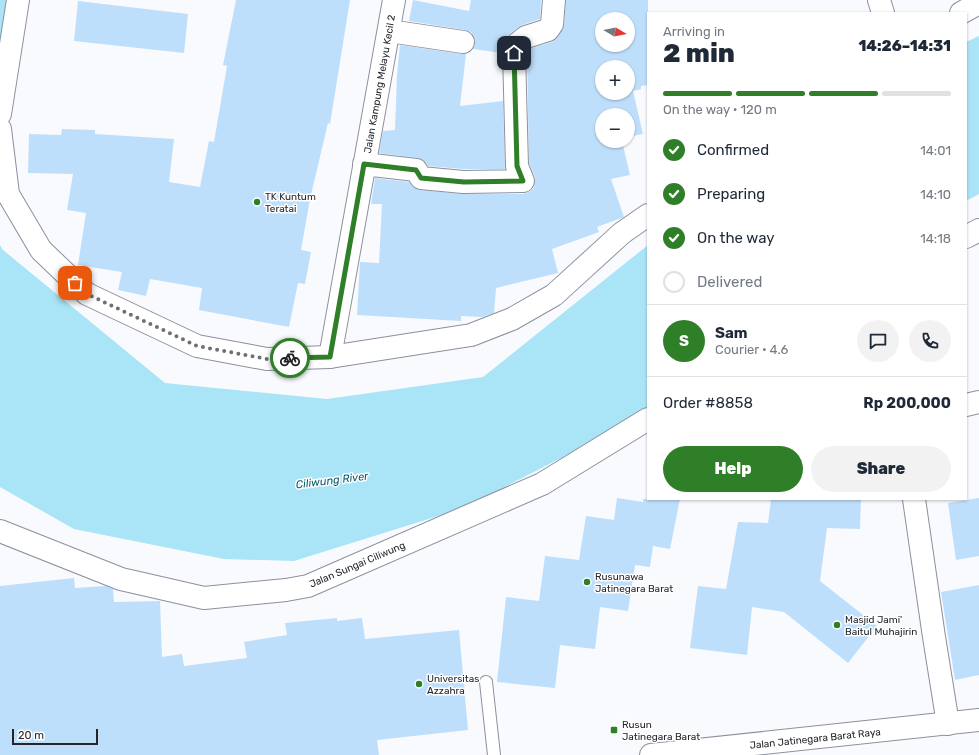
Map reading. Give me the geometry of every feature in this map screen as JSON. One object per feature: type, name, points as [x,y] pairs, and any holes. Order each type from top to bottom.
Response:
[{"type":"street","points":[[0,114],[18,0]]},
{"type":"street","name":"Jalan Kampung Melayu Kecil 2","points":[[330,357],[394,0]]},
{"type":"street","points":[[364,164],[416,170],[421,178],[464,182],[523,181],[517,166],[514,53],[517,44],[526,38],[548,30],[552,24],[554,0]]},
{"type":"street","points":[[879,0],[882,12]]},
{"type":"street","points":[[963,12],[979,3]]},
{"type":"street","points":[[389,31],[463,42]]},
{"type":"street","points":[[0,129],[8,194],[41,250],[87,294],[197,346],[267,359],[330,357],[471,335],[512,319],[554,294],[622,233],[647,216]]},
{"type":"street","points":[[967,236],[979,230]]},
{"type":"street","points":[[967,404],[979,402]]},
{"type":"street","name":"Jalan Sungai Ciliwung","points":[[0,531],[121,579],[204,598],[286,590],[308,586],[542,484],[647,420]]},
{"type":"street","points":[[914,500],[948,724]]},
{"type":"street","name":"Jalan Jatinegara Barat Raya","points":[[651,755],[979,720]]},
{"type":"lane","points":[[486,682],[494,755]]},
{"type":"water","points":[[0,0],[8,0],[0,39]]},
{"type":"water","points":[[979,36],[979,194],[967,200],[967,42]]},
{"type":"water","name":"Ciliwung River","points":[[0,245],[3,250],[165,383],[327,399],[483,377],[647,246],[647,410],[604,436],[464,508],[294,561],[224,559],[74,529],[0,487]]},
{"type":"building","points":[[236,0],[350,0],[330,124],[328,123],[310,199],[301,250],[311,252],[305,284],[298,283],[289,327],[199,310],[202,288],[150,279],[146,296],[118,290],[122,272],[78,265],[86,213],[67,210],[73,174],[28,173],[29,134],[61,135],[62,129],[95,130],[95,134],[174,139],[169,182],[200,187],[209,141],[214,142],[227,66],[223,65]]},
{"type":"building","points":[[413,0],[469,11],[471,0],[541,0],[540,19],[522,25],[509,34],[505,40],[502,53],[473,49],[475,43],[471,32],[409,21]]},
{"type":"building","points":[[566,0],[648,0],[647,85],[641,86],[641,89],[635,90],[635,60],[595,60],[595,100],[635,100],[643,134],[635,136],[635,108],[595,108],[595,148],[624,148],[630,175],[611,179],[624,217],[597,227],[599,232],[552,249],[558,273],[496,288],[494,313],[482,317],[461,316],[461,321],[357,315],[360,262],[379,263],[382,204],[371,204],[375,178],[409,182],[414,188],[420,190],[462,194],[523,194],[534,188],[535,177],[529,163],[527,55],[532,48],[552,42],[558,37],[564,25]]},
{"type":"building","points":[[78,1],[188,14],[184,53],[74,41]]},
{"type":"building","points":[[400,45],[466,54],[460,106],[503,101],[505,169],[463,169],[428,166],[423,160],[418,158],[379,153],[383,131],[395,130],[397,75]]},
{"type":"building","name":"Rusunawa Jatinegara Barat","points":[[617,498],[643,502],[643,499],[680,500],[670,549],[653,546],[650,567],[635,565],[628,611],[600,607],[595,649],[560,645],[555,688],[497,682],[506,597],[539,601],[545,556],[579,560],[586,516],[614,520]]},
{"type":"building","points":[[979,498],[979,556],[956,560],[948,503]]},
{"type":"building","name":"Rusunawa Jatinegara Barat","points":[[771,500],[861,500],[860,529],[827,528],[820,581],[877,626],[848,663],[784,612],[752,607],[747,655],[690,648],[698,586],[726,589],[738,522],[768,523]]},
{"type":"building","points":[[74,578],[75,588],[106,586],[113,589],[114,602],[160,601],[162,657],[182,654],[184,666],[247,658],[244,642],[287,635],[285,623],[337,618],[337,621],[362,618],[365,639],[459,630],[468,730],[377,740],[379,755],[0,755],[0,586]]},
{"type":"building","points":[[979,585],[979,675],[955,680],[941,592]]},
{"type":"way so far","points":[[75,283],[87,294],[141,321],[197,346],[267,359],[290,358]]},
{"type":"place","name":"TK Kuntum Teratai","points":[[257,202]]},
{"type":"place","name":"Rusunawa Jatinegara Barat","points":[[587,582]]},
{"type":"place","name":"Masjid Jami' Baitul Muhajirin","points":[[837,625]]},
{"type":"place","name":"Universitas Azzahra","points":[[419,684]]},
{"type":"place","name":"Rusun Jatinegara Barat","points":[[614,730]]},
{"type":"route","points":[[290,358],[330,357],[364,164],[416,170],[421,178],[464,182],[523,181],[517,166],[513,66],[514,53]]}]
